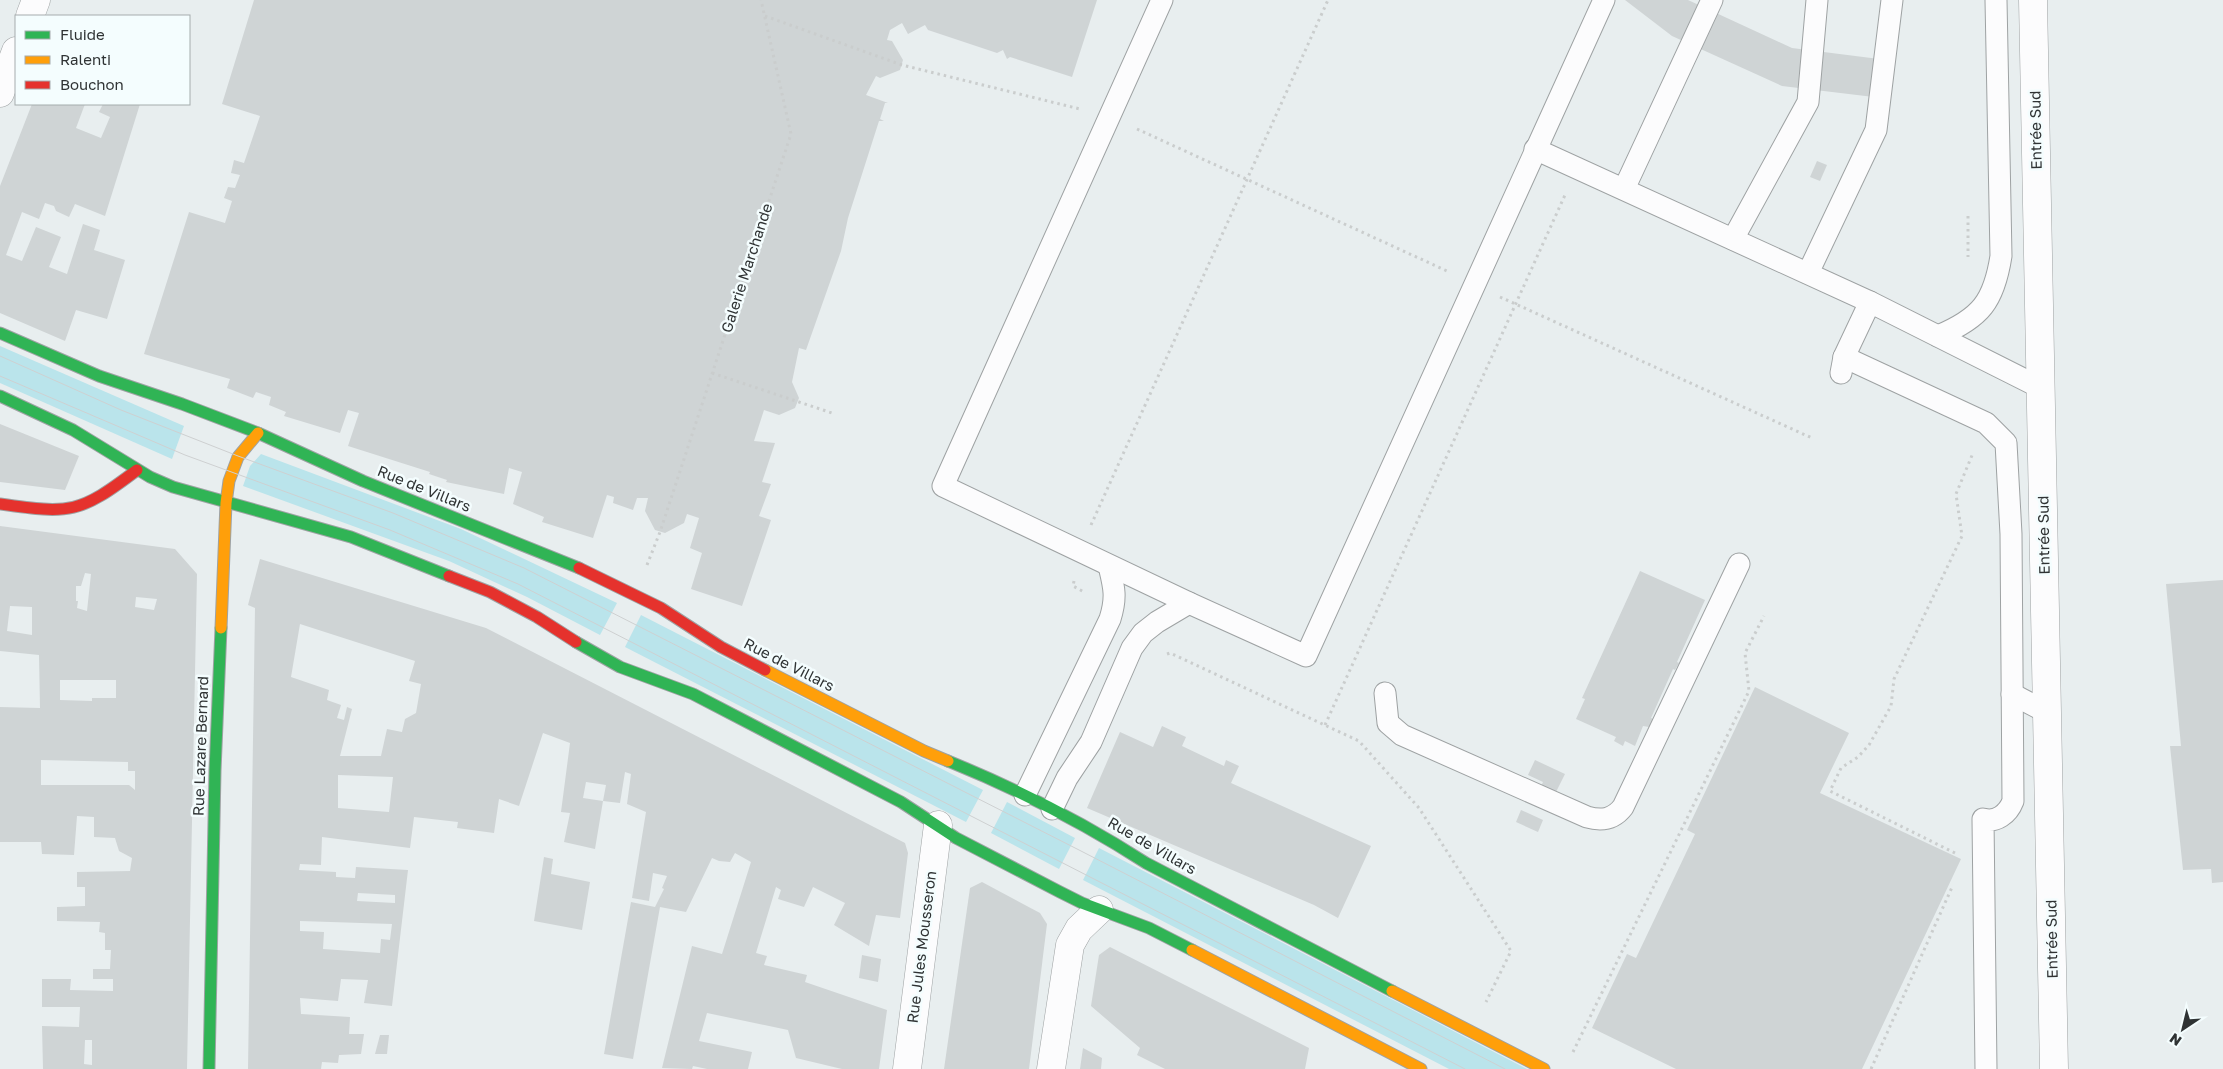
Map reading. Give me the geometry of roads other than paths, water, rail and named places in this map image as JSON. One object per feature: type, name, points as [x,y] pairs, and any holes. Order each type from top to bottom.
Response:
[{"type":"street","points":[[30,15],[36,0]]},
{"type":"street","name":"Entrée Sud","points":[[2033,0],[2054,1069]]},
{"type":"street","points":[[0,94],[15,54]]},
{"type":"street","name":"Rue de Villars","points":[[0,333],[92,373],[258,433],[363,481],[550,555],[602,579],[661,608],[721,646],[910,744],[1025,795],[1092,829],[1154,867],[1544,1069]]},
{"type":"street","points":[[0,396],[73,430],[137,470],[173,488],[351,537],[490,592],[537,616],[572,640],[620,667],[692,694],[901,802],[956,838],[1060,892],[1099,910],[1149,928],[1422,1069]]},
{"type":"street","name":"Rue Lazare Bernard","points":[[209,1069],[215,771],[226,503],[229,480],[234,464],[238,456],[258,433]]},
{"type":"street","points":[[0,504],[53,510],[75,508],[91,502],[137,470]]},
{"type":"street","name":"Rue Jules Mousseron","points":[[907,1069],[938,825]]},
{"type":"street","points":[[1051,1069],[1070,945],[1079,929],[1099,910]]},
{"type":"lane","points":[[1162,0],[943,486],[1109,566],[1306,656],[1604,0]]},
{"type":"lane","points":[[1624,189],[1712,0]]},
{"type":"lane","points":[[1733,239],[1808,102],[1817,0]]},
{"type":"lane","points":[[1808,273],[1876,130],[1892,0]]},
{"type":"lane","points":[[1938,336],[1952,330],[1978,313],[1993,291],[1998,274],[2000,256],[1996,0]]},
{"type":"lane","points":[[1535,149],[1870,302],[2041,388]]},
{"type":"lane","points":[[1870,302],[1842,365],[1986,423],[2006,442],[2011,534],[2013,801],[2007,811],[1997,818],[1990,821],[1983,819],[1986,1069]]},
{"type":"lane","points":[[1385,693],[1385,712],[1388,723],[1402,735],[1587,817],[1602,820],[1614,816],[1623,807],[1739,564]]},
{"type":"lane","points":[[1025,795],[1110,618],[1115,603],[1115,591],[1109,566]]},
{"type":"lane","points":[[1052,809],[1070,773],[1091,742],[1132,648],[1144,633],[1157,622],[1189,603]]},
{"type":"lane","points":[[2012,694],[2048,713]]},
{"type":"tram line","points":[[0,356],[121,410],[238,456],[393,513],[524,568],[1505,1069]]},
{"type":"tram line","points":[[0,376],[185,455],[390,530],[518,584],[1465,1069]]}]
